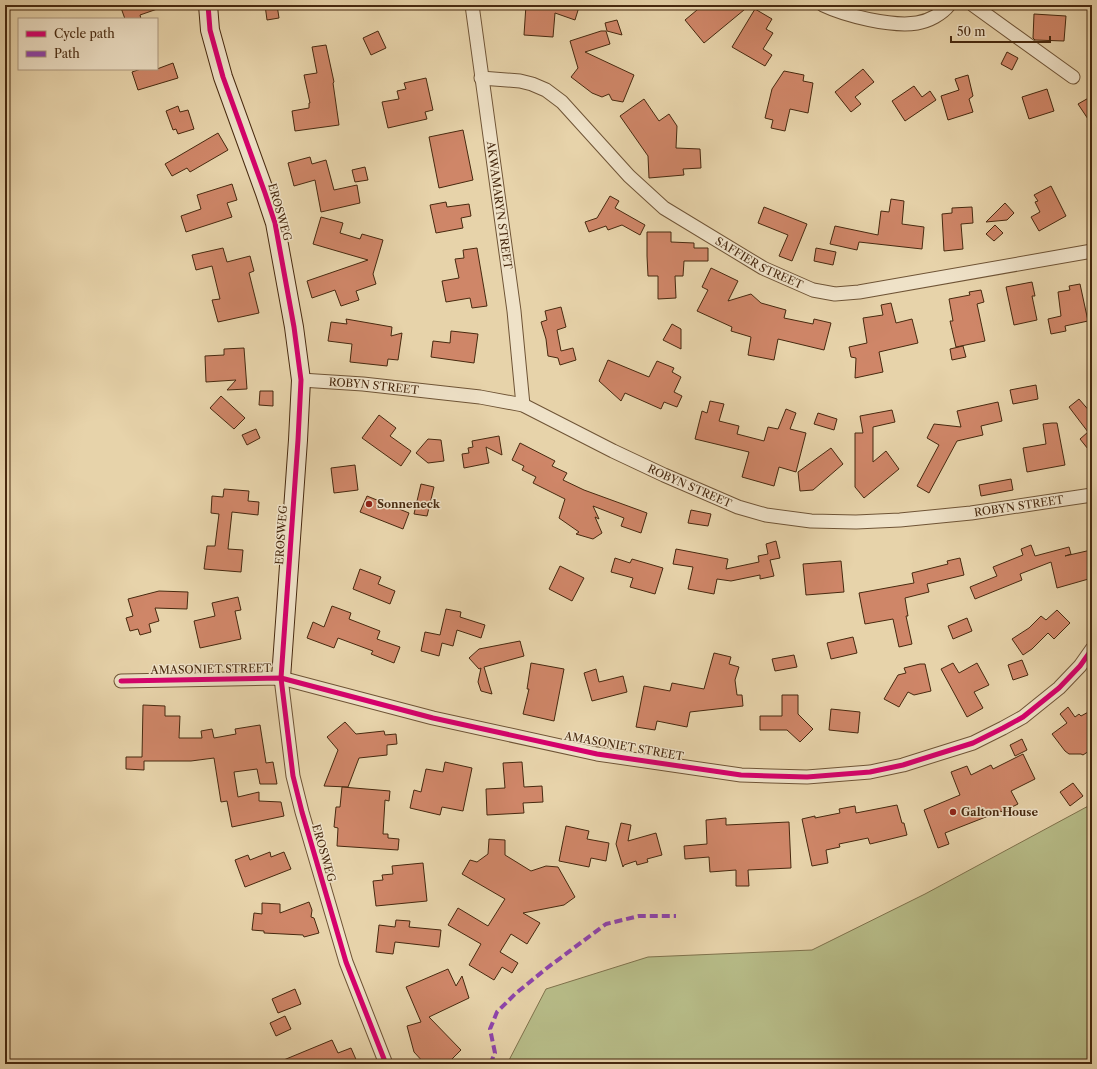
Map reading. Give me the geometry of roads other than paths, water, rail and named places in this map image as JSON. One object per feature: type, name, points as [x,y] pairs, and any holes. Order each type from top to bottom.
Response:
[{"type":"street","name":"EROSWEG","points":[[208,5],[210,30],[223,77],[266,193],[274,223],[294,327],[301,380],[295,493],[281,678],[293,776],[302,812],[346,962],[386,1064]]},
{"type":"street","name":"AKWAMARYN STREET","points":[[472,5],[514,311],[523,405]]},
{"type":"street","points":[[823,5],[831,9],[875,21],[900,24],[917,23],[932,18],[946,10],[950,5]]},
{"type":"street","points":[[972,5],[1073,77]]},
{"type":"street","name":"SAFFIER STREET","points":[[481,78],[520,81],[546,90],[562,102],[629,176],[664,208],[763,268],[813,290],[835,294],[859,292],[1092,251]]},
{"type":"street","name":"ROBYN STREET","points":[[301,380],[363,384],[473,396],[523,405],[664,475],[738,507],[766,515],[811,520],[856,522],[900,520],[971,513],[1092,495]]},
{"type":"street","name":"AMASONIET STREET","points":[[120,681],[281,678],[433,718],[597,754],[741,775],[807,777],[870,772],[897,767],[973,743],[1023,717],[1059,688],[1080,666],[1092,649]]},
{"type":"place","name":"Sonneneck","points":[[369,504]]},
{"type":"place","name":"Galton House","points":[[953,812]]}]
